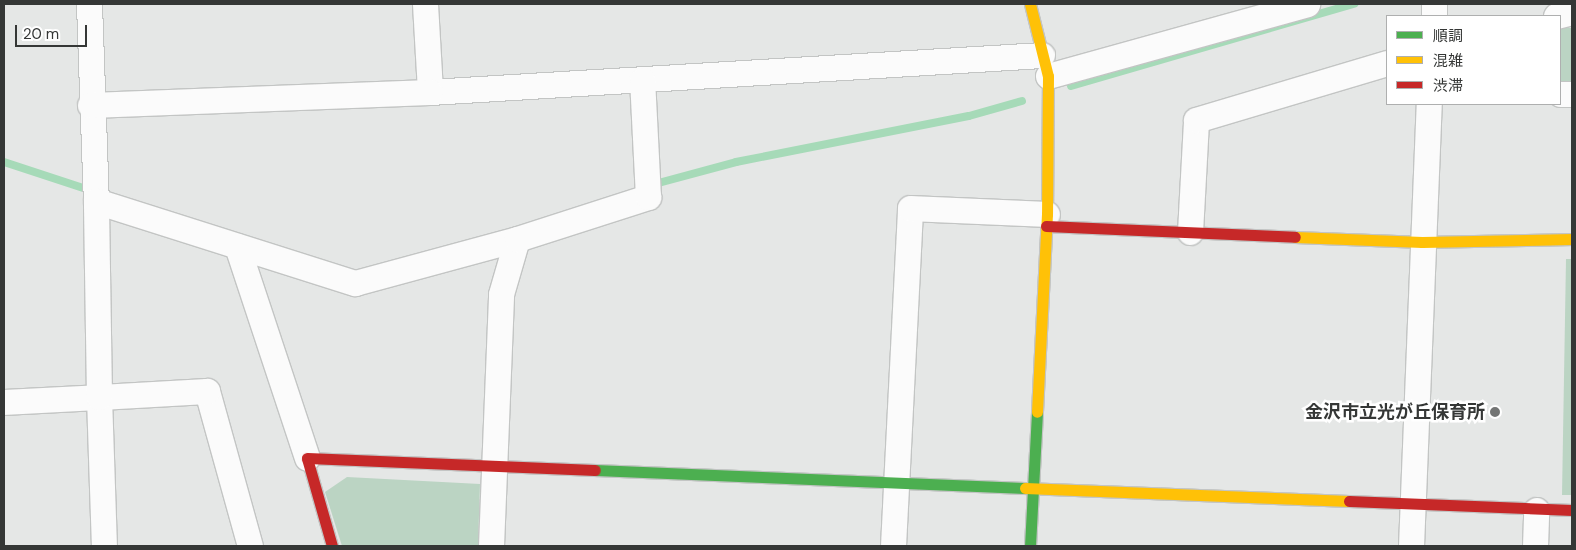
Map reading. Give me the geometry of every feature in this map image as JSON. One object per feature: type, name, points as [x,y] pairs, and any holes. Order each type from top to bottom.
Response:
[{"type":"street","points":[[89,4],[90,105],[95,194],[104,546]]},
{"type":"street","points":[[424,4],[430,92]]},
{"type":"street","points":[[1030,4],[1045,66],[1047,220],[1030,546]]},
{"type":"street","points":[[90,105],[430,92],[642,80],[1045,66],[1307,4]]},
{"type":"street","points":[[1190,232],[1196,120],[1386,63]]},
{"type":"street","points":[[95,194],[237,246],[355,283],[517,239],[648,197],[642,80]]},
{"type":"street","points":[[1411,546],[1429,105]]},
{"type":"street","points":[[893,546],[894,484],[910,208],[1190,232],[1422,242],[1572,239]]},
{"type":"street","points":[[491,546],[492,464],[501,294],[517,239]]},
{"type":"street","points":[[237,246],[307,458],[332,546]]},
{"type":"street","points":[[4,402],[207,391],[250,546]]},
{"type":"street","points":[[307,458],[492,464],[1033,490],[1572,510]]},
{"type":"street","points":[[1535,546],[1536,510]]},
{"type":"green space","points":[[1561,28],[1572,28],[1572,82],[1561,82]]},
{"type":"green space","points":[[1566,259],[1572,259],[1572,495],[1562,495]]},
{"type":"green space","points":[[347,477],[480,484],[478,546],[342,546],[325,492]]},
{"type":"waterway","points":[[1071,86],[1354,4]]},
{"type":"waterway","points":[[651,185],[736,162],[969,116],[1022,101]]},
{"type":"waterway","points":[[4,162],[92,191]]},
{"type":"traffic: fast","points":[[1030,546],[1037,412]]},
{"type":"traffic: fast","points":[[595,470],[1025,488]]},
{"type":"traffic: slow","points":[[1030,4],[1048,76],[1047,214],[1037,412]]},
{"type":"traffic: slow","points":[[1295,237],[1422,242],[1572,239]]},
{"type":"traffic: slow","points":[[1025,488],[1349,501]]},
{"type":"traffic: jam","points":[[1046,226],[1295,237]]},
{"type":"traffic: jam","points":[[332,546],[307,458],[595,470]]},
{"type":"traffic: jam","points":[[1349,501],[1572,510]]},
{"type":"place","name":"金沢市立光が丘保育所","points":[[1495,412]]}]
